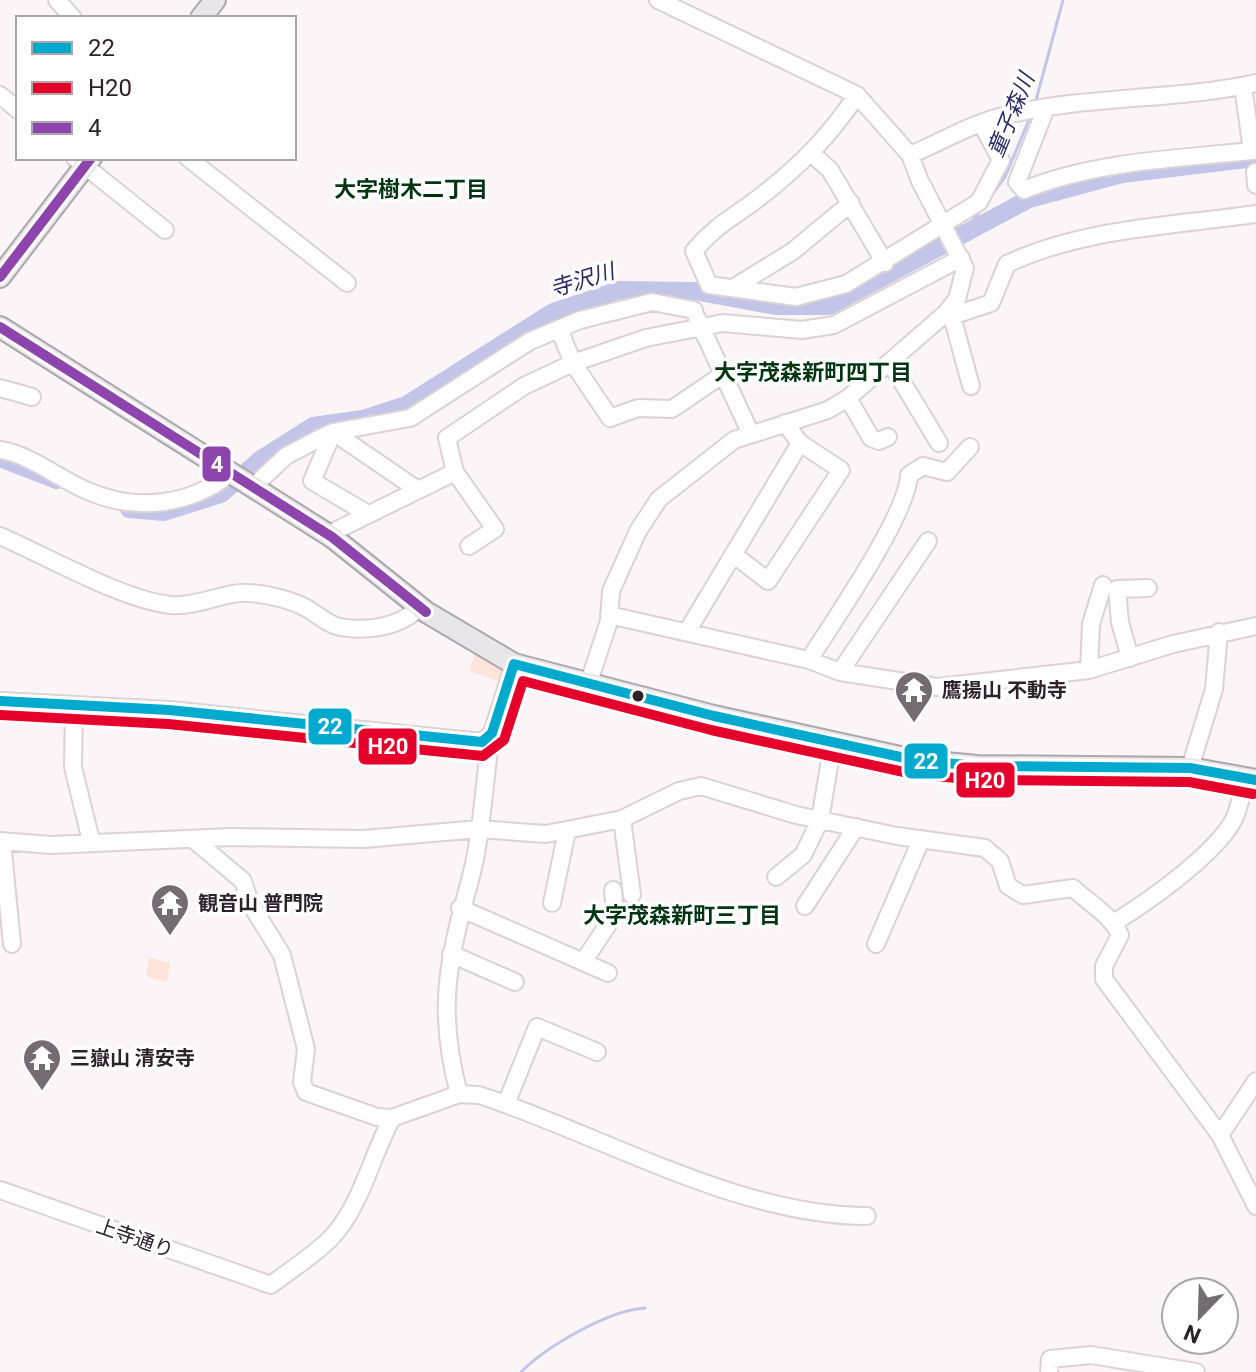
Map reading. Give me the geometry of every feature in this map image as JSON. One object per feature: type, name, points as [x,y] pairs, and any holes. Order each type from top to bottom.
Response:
[{"type":"main road","points":[[203,16],[215,0]]},
{"type":"main road","points":[[0,277],[84,161]]},
{"type":"main road","points":[[0,327],[332,537],[420,606],[514,664],[588,685],[914,760],[977,766],[1190,768],[1251,778]]},
{"type":"street","points":[[57,0],[71,16]]},
{"type":"street","points":[[658,0],[857,95],[910,155],[965,268],[962,284],[949,314],[971,386]]},
{"type":"street","points":[[910,155],[1004,115],[1098,99],[1206,93],[1249,84],[1252,151],[1118,166],[1048,180],[1024,190],[1017,182],[1038,110]]},
{"type":"street","points":[[0,95],[16,108]]},
{"type":"street","points":[[708,287],[694,251],[715,226],[762,196],[812,154],[857,95]]},
{"type":"street","points":[[708,287],[796,297],[846,284],[946,229],[979,202],[1001,160],[982,125]]},
{"type":"street","points":[[812,154],[830,170],[885,263]]},
{"type":"street","points":[[191,160],[347,283]]},
{"type":"street","points":[[84,161],[165,230]]},
{"type":"street","points":[[733,288],[793,251],[851,203]]},
{"type":"street","points":[[588,685],[609,615],[611,591],[638,531],[659,499],[734,440],[750,432],[828,410],[848,398],[949,314],[991,303],[1007,264],[1039,249],[1089,237],[1256,214]]},
{"type":"street","points":[[469,546],[495,529],[455,472],[447,438],[524,386],[573,363],[646,338],[723,323],[802,330],[834,325],[960,255]]},
{"type":"street","points":[[708,287],[695,308],[700,328],[750,432]]},
{"type":"street","points":[[0,450],[92,493],[128,502],[158,504],[242,480],[333,432],[410,418],[530,341],[559,329],[652,302],[695,308]]},
{"type":"street","points":[[559,329],[573,363],[610,418],[638,408],[672,409],[722,375]]},
{"type":"street","points":[[890,362],[939,443]]},
{"type":"street","points":[[0,388],[32,397]]},
{"type":"street","points":[[848,398],[871,438],[879,441],[888,437]]},
{"type":"street","points":[[733,554],[768,581],[841,470],[800,443],[785,423]]},
{"type":"street","points":[[333,432],[418,490]]},
{"type":"street","points":[[333,432],[312,481],[368,514]]},
{"type":"street","points":[[688,630],[800,443]]},
{"type":"street","points":[[809,660],[895,518],[908,492],[909,475],[923,466],[947,472],[970,447]]},
{"type":"street","points":[[332,537],[337,530],[455,472]]},
{"type":"street","points":[[0,536],[120,590],[170,605],[207,603],[247,592],[305,607],[337,627],[359,629],[396,624],[410,618],[420,606]]},
{"type":"street","points":[[840,672],[928,541]]},
{"type":"street","points":[[1089,670],[1091,624],[1103,585]]},
{"type":"street","points":[[1130,658],[1120,622],[1117,589],[1148,588]]},
{"type":"street","points":[[609,615],[688,630],[809,660],[840,672],[937,687],[1089,670],[1219,632],[1256,626]]},
{"type":"street","points":[[1190,768],[1214,689],[1219,632]]},
{"type":"street","points":[[459,1094],[449,1057],[445,981],[479,829],[489,751],[486,741],[514,664]]},
{"type":"street","points":[[0,701],[169,710],[412,737],[486,741]]},
{"type":"street","points":[[74,706],[73,767],[91,841]]},
{"type":"street","points":[[776,877],[803,855],[820,820],[833,742]]},
{"type":"street","points":[[1115,922],[1170,883],[1216,843],[1234,820],[1251,778]]},
{"type":"street","points":[[12,944],[1,841],[51,845],[193,839],[364,839],[479,829],[546,834],[622,819],[679,791],[701,786],[820,820],[921,840],[985,848],[1000,861],[1008,886],[1018,893],[1034,895],[1073,888],[1101,915],[1115,922],[1120,935],[1104,966],[1104,979],[1220,1135],[1256,1206]]},
{"type":"street","points":[[622,819],[632,895]]},
{"type":"street","points":[[805,906],[856,827]]},
{"type":"street","points":[[552,903],[567,831]]},
{"type":"street","points":[[193,839],[243,881],[250,903],[282,955],[306,1049],[302,1082],[306,1092],[377,1117],[392,1118],[459,1094],[479,1095],[748,1197],[813,1213],[867,1216]]},
{"type":"street","points":[[876,944],[921,840]]},
{"type":"street","points":[[583,962],[615,914],[613,890]]},
{"type":"street","points":[[460,908],[608,973]]},
{"type":"street","points":[[451,954],[515,982]]},
{"type":"street","points":[[506,1104],[537,1027],[597,1052]]},
{"type":"street","points":[[1220,1135],[1256,1081]]},
{"type":"street","name":"上寺通り","points":[[0,1190],[271,1285],[330,1239],[359,1194],[373,1153],[392,1118]]},
{"type":"street","points":[[1049,1372],[1050,1359],[1091,1355],[1196,1372]]},
{"type":"shaded area","points":[[475,651],[499,662],[505,673],[503,683],[470,671]]},
{"type":"shaded area","points":[[149,957],[170,963],[167,982],[146,976]]},
{"type":"waterway","name":"童子森川","points":[[1035,104],[1063,0]]},
{"type":"waterway","name":"童子森川","points":[[966,230],[1005,177],[1031,115]]},
{"type":"waterway","name":"寺沢川","points":[[129,509],[164,512],[221,494],[261,459],[313,426],[363,419],[406,405],[553,312],[619,290],[694,291],[776,306],[829,306],[1029,199],[1122,174],[1256,158]]},
{"type":"waterway","name":"寺沢川","points":[[0,458],[57,480]]},
{"type":"waterway","points":[[521,1372],[546,1351],[579,1331],[614,1315],[645,1308]]},
{"type":"transit line","name":"4","points":[[0,277],[89,160]]},
{"type":"transit line","name":"4","points":[[0,327],[332,537],[426,612]]},
{"type":"transit line","name":"22","points":[[0,701],[169,710],[482,742],[492,733],[514,664],[714,716],[914,760],[977,766],[1190,768],[1256,780]]},
{"type":"transit line","name":"H20","points":[[0,715],[168,724],[483,756],[504,740],[523,681],[711,730],[913,774],[977,780],[1189,782],[1253,794]]},
{"type":"place","name":"鷹揚山 不動寺","points":[[914,724]]},
{"type":"place","name":"観音山 普門院","points":[[170,937]]},
{"type":"place","name":"三嶽山 清安寺","points":[[42,1092]]},
{"type":"district","name":"大字樹木二丁目","points":[[411,189]]},
{"type":"district","name":"大字茂森新町四丁目","points":[[813,372]]},
{"type":"district","name":"大字茂森新町三丁目","points":[[682,915]]}]
